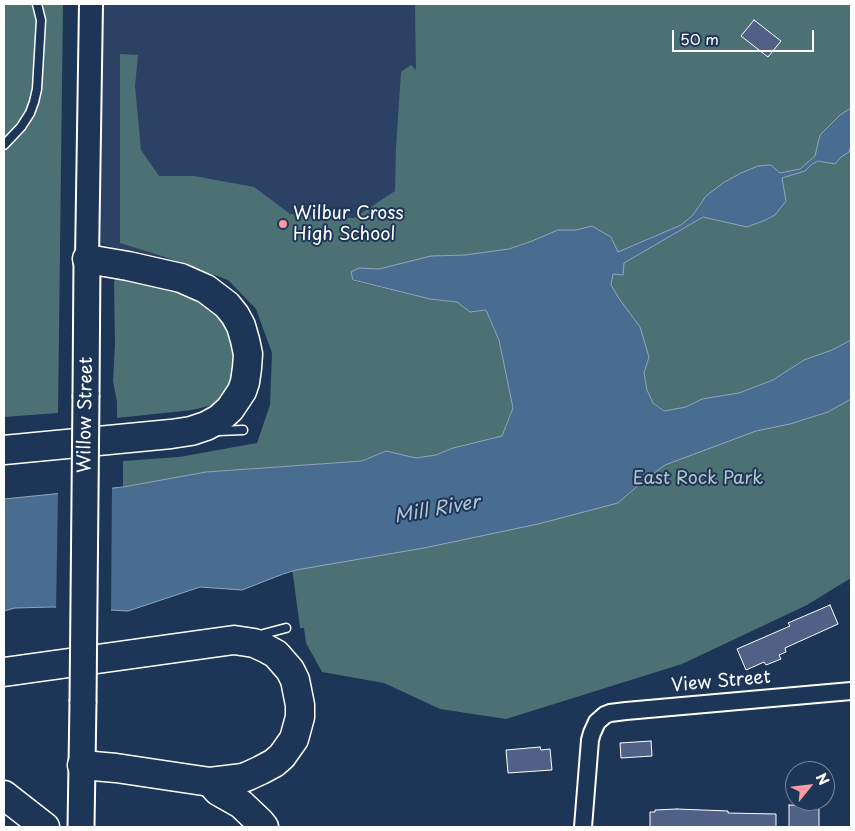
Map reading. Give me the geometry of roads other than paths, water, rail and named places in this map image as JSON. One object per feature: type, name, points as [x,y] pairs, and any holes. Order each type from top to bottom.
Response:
[{"type":"highway","points":[[4,450],[191,431],[219,419],[230,409],[242,391],[246,376],[248,354],[243,332],[235,315],[227,305],[194,283],[162,273],[88,259]]},
{"type":"highway","points":[[4,672],[234,640],[260,646],[276,654],[290,670],[295,680],[300,705],[300,717],[294,739],[282,756],[268,767],[243,778],[210,782],[110,767],[82,765]]},
{"type":"highway","points":[[210,782],[218,791],[241,804],[264,827]]},
{"type":"highway","points":[[4,795],[45,827]]},
{"type":"main road","name":"Willow Street","points":[[81,827],[91,4]]},
{"type":"street","name":"View Street","points":[[583,827],[590,740],[597,722],[605,715],[617,712],[851,691]]},
{"type":"lane","points":[[4,145],[21,127],[30,113],[34,102],[37,89],[40,35],[37,4]]},
{"type":"lane","points":[[191,431],[243,430]]},
{"type":"lane","points":[[242,641],[286,628]]},
{"type":"water","name":"Mill River","points":[[851,108],[851,146],[849,152],[835,164],[818,161],[805,171],[782,178],[786,201],[775,215],[747,227],[703,217],[624,263],[623,275],[613,274],[611,285],[640,327],[649,357],[644,373],[647,390],[653,403],[664,411],[686,407],[702,399],[739,393],[773,380],[804,360],[832,350],[851,340],[851,399],[828,412],[790,424],[756,431],[665,465],[618,503],[538,524],[424,548],[296,570],[242,590],[200,587],[128,611],[52,607],[15,608],[4,611],[4,499],[123,487],[206,472],[362,461],[386,451],[416,458],[436,455],[453,448],[502,436],[513,408],[499,340],[486,310],[470,312],[457,302],[430,299],[353,280],[351,272],[359,268],[379,269],[431,256],[465,255],[509,249],[558,230],[576,230],[592,226],[611,237],[618,252],[681,225],[693,215],[706,196],[723,183],[741,173],[758,166],[771,165],[780,173],[800,169],[815,156],[820,135],[840,115]]},
{"type":"place","name":"Wilbur Cross High School","points":[[283,224]]},
{"type":"park label","name":"East Rock Park","points":[[698,479]]}]
